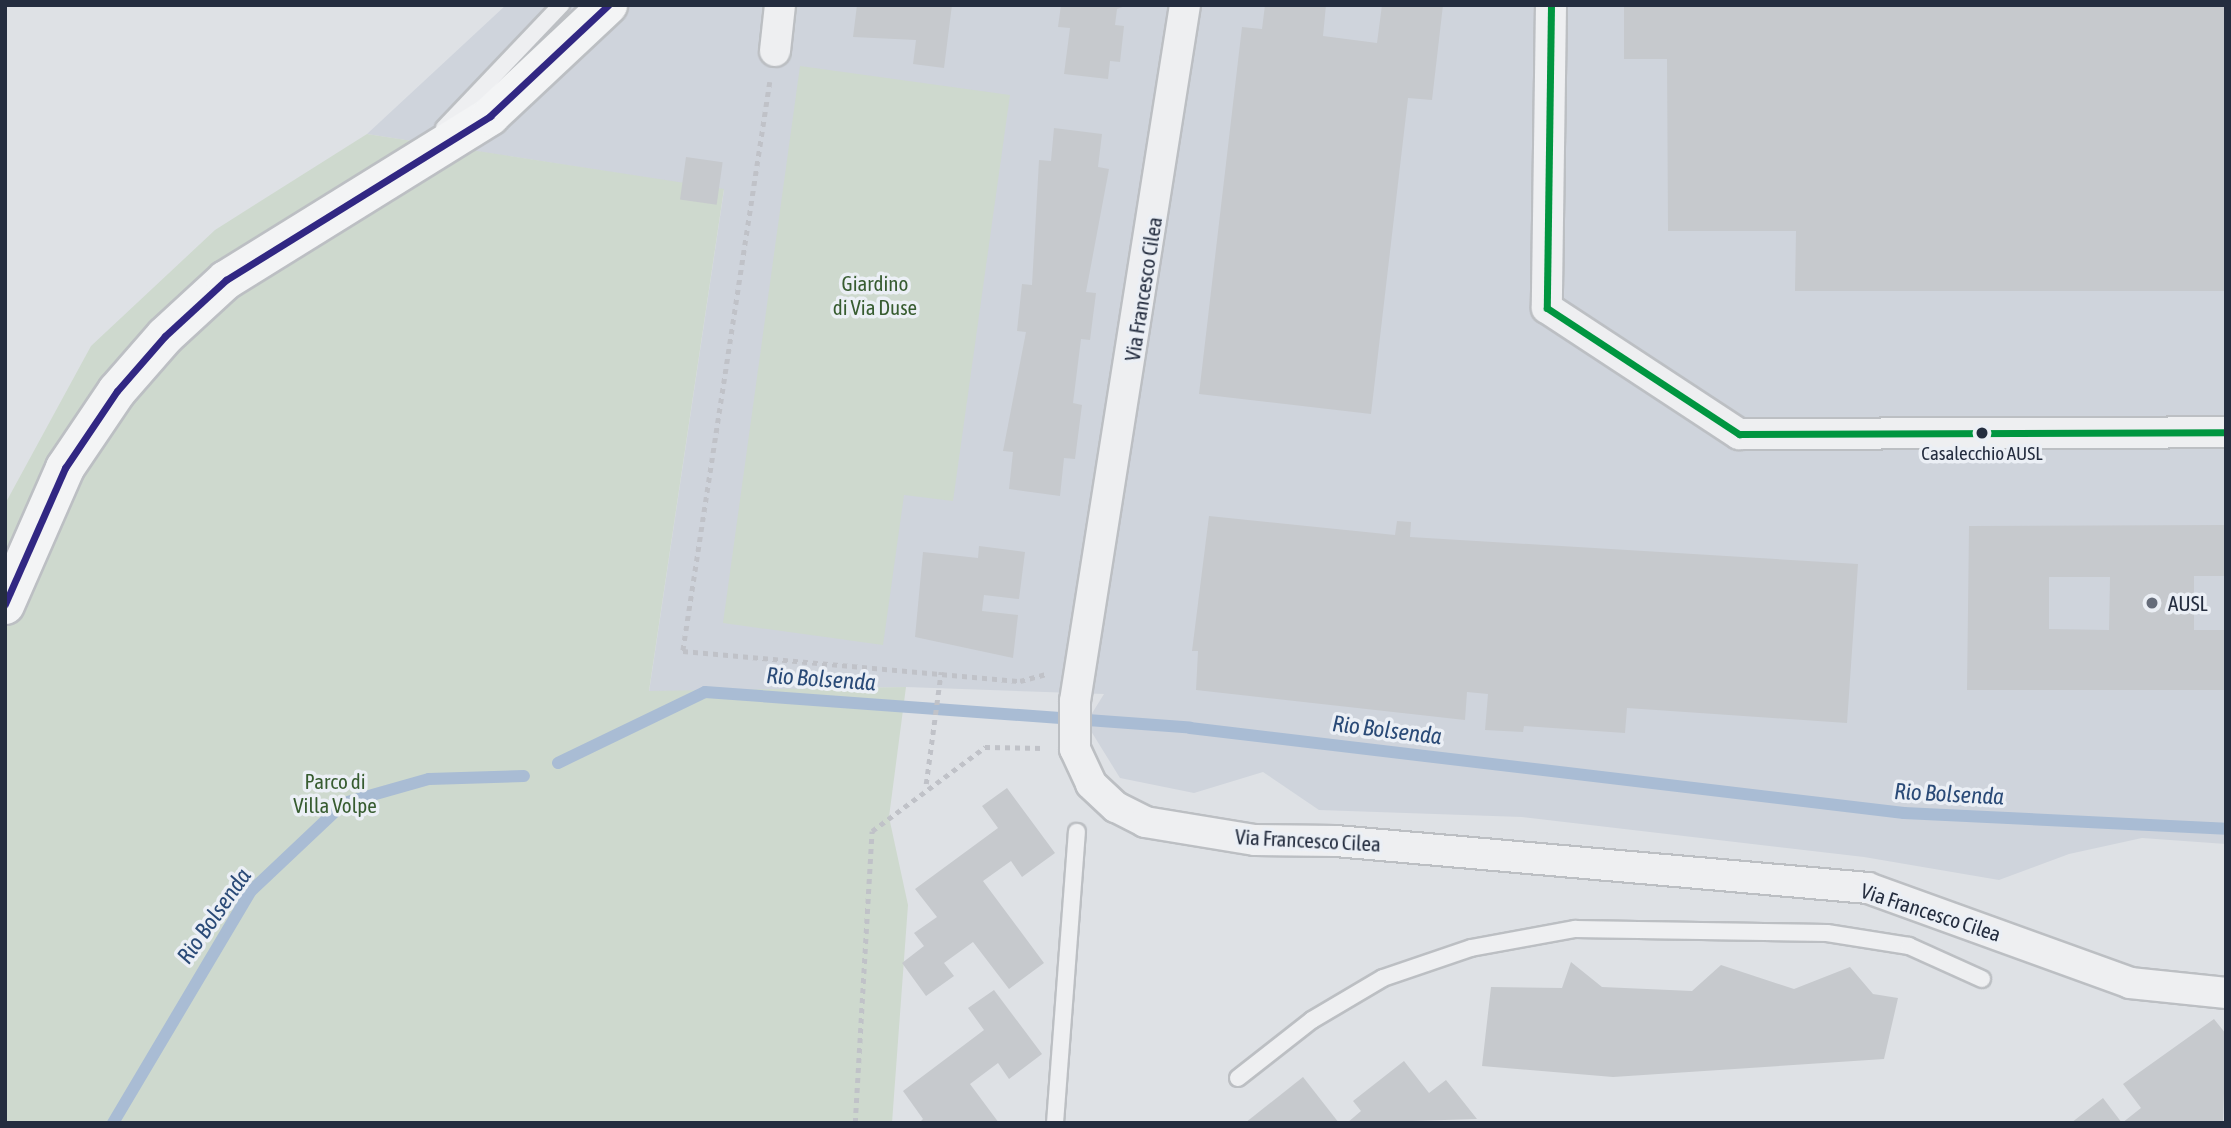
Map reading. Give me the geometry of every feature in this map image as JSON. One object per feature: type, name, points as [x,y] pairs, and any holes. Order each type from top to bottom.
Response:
[{"type":"main road","points":[[5,605],[65,468],[117,391],[165,337],[226,280],[391,182],[490,116],[608,5]]},
{"type":"street","points":[[775,51],[780,5]]},
{"type":"street","name":"Via Francesco Cilea","points":[[1185,5],[1075,701],[1075,749],[1091,784],[1145,822],[1255,840],[1405,846],[1868,888],[2130,982],[2226,993]]},
{"type":"street","points":[[1551,5],[1547,308],[1739,434],[2226,432]]},
{"type":"lane","points":[[391,182],[561,5]]},
{"type":"lane","points":[[1055,1123],[1077,832]]},
{"type":"lane","points":[[1238,1078],[1312,1020],[1383,978],[1471,948],[1575,929],[1827,933],[1909,946],[1982,979]]},
{"type":"path","points":[[775,51],[683,651],[1020,681],[1080,665]]},
{"type":"path","points":[[926,785],[941,673]]},
{"type":"path","points":[[855,1123],[872,831],[926,785],[985,747],[1075,749]]},
{"type":"shaded area","points":[[506,5],[2226,5],[2226,844],[2142,838],[2069,854],[1999,880],[1864,857],[1522,817],[1319,810],[1263,772],[1194,793],[1120,778],[1086,723],[1104,694],[906,687],[649,692],[724,190],[367,134]]},
{"type":"green space","name":"Giardino di Via Duse","points":[[800,66],[1010,95],[953,501],[904,495],[883,645],[723,623]]},
{"type":"green space","name":"Parco di Villa Volpe","points":[[367,134],[724,189],[649,691],[906,687],[889,817],[908,905],[892,1123],[5,1123],[5,504],[91,346],[215,230]]},
{"type":"building","points":[[857,5],[952,5],[944,68],[913,64],[916,40],[853,37]]},
{"type":"building","points":[[1061,5],[1128,5],[1117,9],[1115,25],[1124,26],[1120,62],[1110,61],[1108,79],[1064,74],[1070,28],[1058,27]]},
{"type":"building","points":[[1265,5],[1326,5],[1323,36],[1377,43],[1382,5],[1443,5],[1432,100],[1408,98],[1371,414],[1199,394],[1242,27],[1262,29]]},
{"type":"building","points":[[2226,5],[2226,291],[1795,291],[1796,231],[1668,231],[1667,59],[1624,59],[1624,6]]},
{"type":"building","points":[[1054,128],[1102,134],[1098,167],[1109,169],[1086,292],[1096,293],[1090,340],[1081,339],[1073,403],[1082,405],[1075,459],[1064,458],[1060,496],[1009,489],[1013,452],[1003,451],[1026,332],[1017,331],[1022,284],[1032,285],[1039,160],[1051,161]]},
{"type":"building","points":[[686,157],[723,162],[717,205],[680,200]]},
{"type":"building","points":[[1209,516],[1395,535],[1397,521],[1411,522],[1410,537],[1858,564],[1847,723],[1627,708],[1625,733],[1524,726],[1523,732],[1485,730],[1488,694],[1467,692],[1465,720],[1196,690],[1198,651],[1192,651]]},
{"type":"building","name":"AUSL","points":[[2226,525],[2226,576],[2194,576],[2194,630],[2226,630],[2226,690],[1967,690],[1969,526]],"holes":[[[2049,577],[2110,577],[2109,630],[2049,629]]]},
{"type":"building","points":[[979,546],[1025,552],[1019,599],[984,595],[982,611],[1018,615],[1013,658],[915,637],[923,552],[978,558]]},
{"type":"building","points":[[1007,788],[1055,853],[1022,877],[1011,861],[983,881],[1044,963],[1009,989],[973,942],[944,963],[954,976],[926,996],[902,963],[924,946],[914,933],[937,917],[915,889],[998,828],[982,806]]},
{"type":"building","points":[[1571,962],[1602,987],[1692,991],[1721,965],[1794,989],[1850,967],[1873,994],[1898,998],[1884,1059],[1613,1077],[1482,1066],[1491,987],[1562,988]]},
{"type":"building","points":[[994,990],[1042,1054],[1009,1079],[998,1063],[970,1084],[999,1123],[919,1123],[923,1119],[903,1091],[984,1030],[968,1008]]},
{"type":"building","points":[[2214,1019],[2226,1034],[2223,1123],[2122,1123],[2141,1108],[2123,1084]]},
{"type":"building","points":[[1404,1061],[1429,1093],[1446,1080],[1477,1119],[1347,1123],[1361,1111],[1353,1101]]},
{"type":"building","points":[[1303,1077],[1339,1123],[1245,1123]]},
{"type":"building","points":[[2103,1098],[2122,1123],[2071,1123]]},
{"type":"waterway","name":"Rio Bolsenda","points":[[558,763],[705,692],[1190,728],[1904,813],[2226,829]]},
{"type":"waterway","name":"Rio Bolsenda","points":[[113,1123],[251,891],[344,803],[429,779],[524,776]]},
{"type":"transit line","points":[[5,604],[65,468],[117,391],[165,336],[226,280],[490,116],[608,5]]},
{"type":"transit line","points":[[1551,5],[1547,308],[1739,434],[2226,432]]},
{"type":"place","name":"Casalecchio AUSL","points":[[1982,433]]},
{"type":"place","name":"AUSL","points":[[2152,603]]}]
